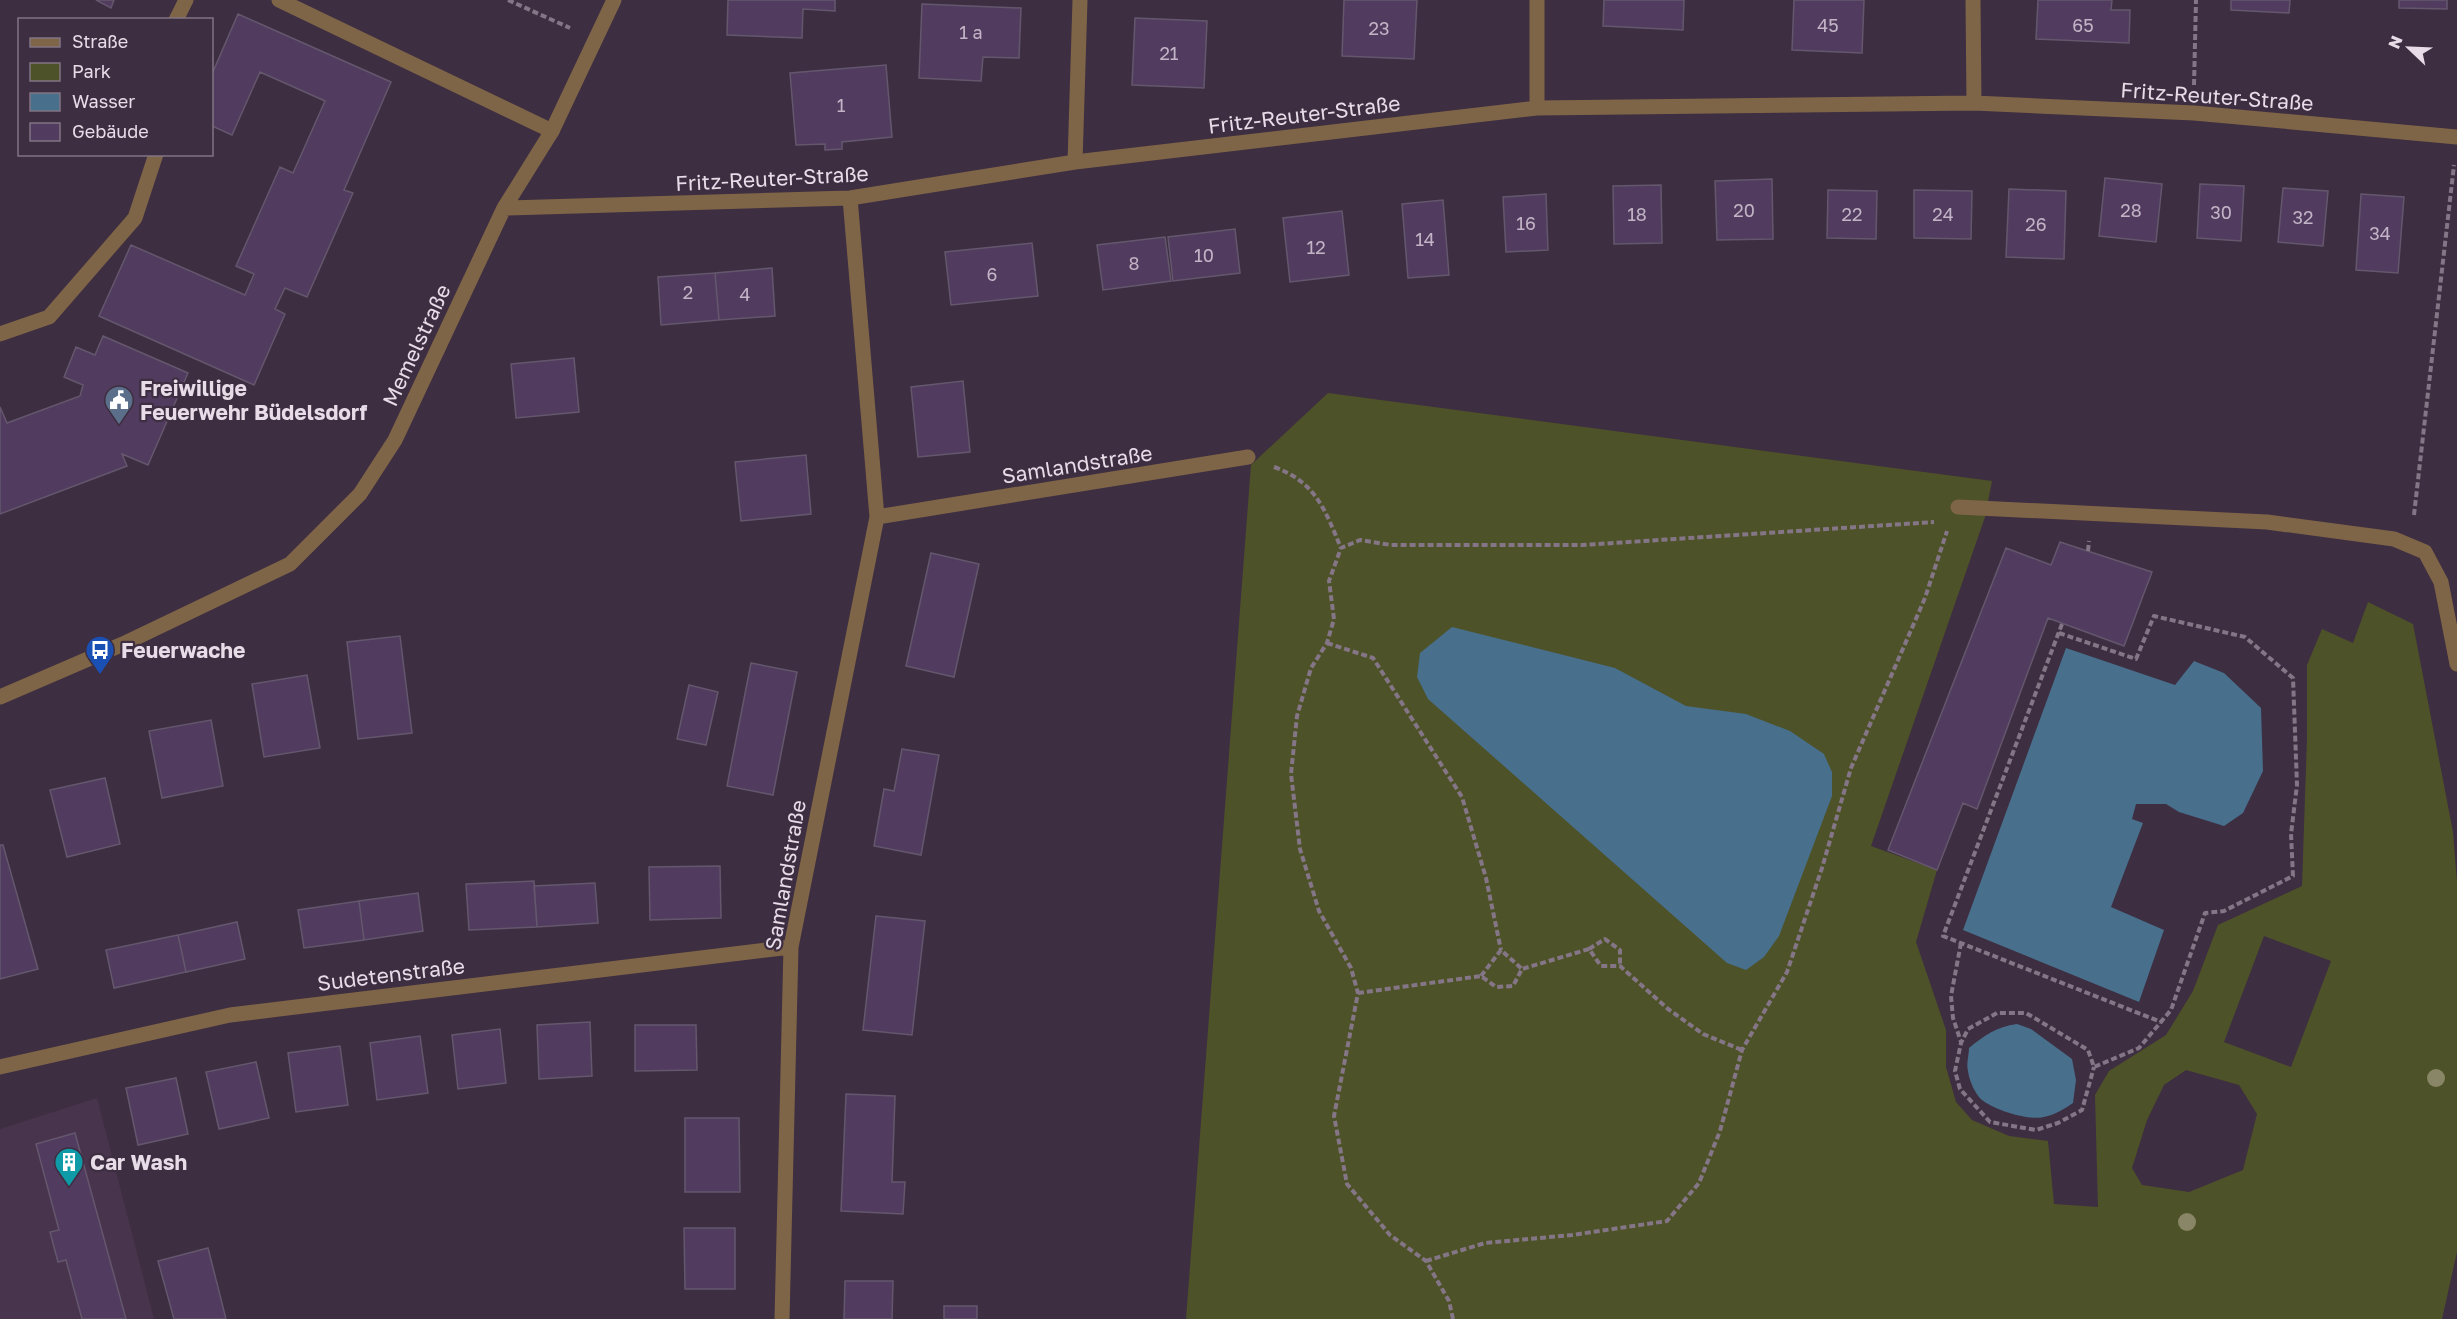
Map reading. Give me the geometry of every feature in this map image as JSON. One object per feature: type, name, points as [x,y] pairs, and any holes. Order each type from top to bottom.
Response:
[{"type":"street","points":[[177,18],[186,0]]},
{"type":"street","points":[[279,0],[552,131]]},
{"type":"street","name":"Memelstraße","points":[[0,697],[123,644],[291,564],[360,494],[395,440],[504,208],[552,131],[614,0]]},
{"type":"street","points":[[1075,162],[1080,0]]},
{"type":"street","points":[[1537,0],[1537,108]]},
{"type":"street","points":[[1973,0],[1974,103]]},
{"type":"street","name":"Fritz-Reuter-Straße","points":[[504,208],[850,198],[1075,162],[1537,108],[1974,103],[2194,113],[2457,137]]},
{"type":"street","points":[[0,334],[49,316],[135,218],[155,156]]},
{"type":"street","name":"Samlandstraße","points":[[782,1319],[791,946],[877,517],[850,198]]},
{"type":"street","name":"Samlandstraße","points":[[877,517],[1248,458]]},
{"type":"street","points":[[1958,507],[2266,522],[2394,539],[2425,552],[2441,582],[2457,664]]},
{"type":"street","name":"Sudetenstraße","points":[[0,1067],[230,1015],[791,946]]},
{"type":"path","points":[[508,0],[597,40]]},
{"type":"path","points":[[2194,113],[2196,0]]},
{"type":"path","points":[[2410,546],[2454,163]]},
{"type":"path","points":[[1248,458],[1293,474],[1322,504],[1341,548],[1329,581],[1334,619],[1327,643],[1311,668],[1298,716],[1291,774],[1300,849],[1306,870],[1319,911],[1352,968],[1359,993],[1334,1116],[1347,1184],[1390,1235],[1426,1261],[1449,1301],[1453,1319]]},
{"type":"path","points":[[1426,1261],[1485,1243],[1572,1235],[1667,1221],[1699,1183],[1719,1131],[1742,1050],[1787,972],[1822,868],[1851,768],[1925,598],[1951,521]]},
{"type":"path","points":[[1341,548],[1360,540],[1391,545],[1583,545],[1939,522]]},
{"type":"path","points":[[2059,633],[2136,659],[2154,616],[2245,637],[2293,678],[2298,785],[2291,834],[2293,876],[2224,911],[2205,913],[2171,1010],[2139,1048],[2094,1067]]},
{"type":"path","points":[[2062,624],[1943,936],[2161,1022]]},
{"type":"path","points":[[1327,643],[1373,658],[1462,797],[1486,878],[1501,950],[1522,969]]},
{"type":"path","points":[[1359,993],[1481,976],[1496,987],[1513,986],[1522,969],[1589,949],[1605,939],[1620,950],[1620,966]]},
{"type":"path","points":[[1960,943],[1951,996],[1953,1018],[1961,1043]]},
{"type":"path","points":[[1589,949],[1601,966],[1620,966],[1668,1008],[1703,1034],[1742,1050]]},
{"type":"path","points":[[1481,976],[1501,950]]},
{"type":"path","points":[[1997,1013],[2026,1013],[2088,1050],[2094,1067],[2082,1110],[2058,1123],[2036,1130],[1990,1122],[1960,1089],[1955,1071],[1961,1043],[1968,1029],[1997,1013]]},
{"type":"shaded area","points":[[97,1098],[154,1319],[0,1319],[0,1129]]},
{"type":"green space","points":[[1328,393],[1992,481],[1985,517],[1871,846],[1937,870],[1916,942],[1946,1030],[1946,1067],[1956,1102],[1972,1120],[2009,1136],[2048,1141],[2054,1204],[2098,1207],[2095,1095],[2109,1071],[2166,1035],[2193,991],[2218,925],[2302,886],[2307,665],[2322,629],[2353,643],[2368,602],[2413,624],[2453,832],[2457,882],[2457,1252],[2442,1319],[1186,1319],[1251,465]],"holes":[[[2264,936],[2331,961],[2291,1067],[2224,1042]],[[2186,1070],[2239,1085],[2257,1114],[2243,1170],[2189,1192],[2142,1185],[2132,1168],[2147,1120],[2164,1085]]]},
{"type":"water","points":[[1452,627],[1615,668],[1686,706],[1746,714],[1790,731],[1824,754],[1832,772],[1832,796],[1779,936],[1764,957],[1746,970],[1727,963],[1428,699],[1417,677],[1420,653]]},
{"type":"water","points":[[2066,648],[2175,685],[2194,661],[2224,673],[2261,708],[2263,771],[2243,813],[2224,826],[2179,812],[2166,804],[2136,804],[2132,819],[2143,823],[2111,907],[2164,930],[2139,1002],[1963,930]]},
{"type":"water","points":[[2017,1024],[2031,1029],[2072,1059],[2076,1080],[2073,1103],[2063,1110],[2038,1118],[2003,1111],[1982,1100],[1971,1083],[1967,1068],[1969,1048],[1991,1032]]},
{"type":"building","points":[[96,0],[114,0],[111,8]]},
{"type":"building","points":[[728,0],[835,0],[835,11],[803,9],[802,38],[727,35]]},
{"type":"building","points":[[1344,0],[1417,0],[1414,59],[1342,56]]},
{"type":"building","points":[[1604,0],[1684,0],[1683,30],[1603,26]]},
{"type":"building","points":[[1794,0],[1864,0],[1862,53],[1792,50]]},
{"type":"building","points":[[2038,0],[2112,0],[2111,10],[2130,10],[2129,43],[2036,39]]},
{"type":"building","points":[[2231,0],[2290,0],[2289,13],[2231,10]]},
{"type":"building","points":[[2399,0],[2447,0],[2447,9],[2399,8]]},
{"type":"building","points":[[922,4],[1021,8],[1019,58],[983,57],[981,81],[919,78]]},
{"type":"building","points":[[238,14],[391,82],[344,190],[353,193],[307,297],[285,288],[275,309],[285,314],[254,385],[99,316],[131,245],[245,295],[254,274],[236,266],[280,167],[293,173],[325,101],[260,72],[232,135],[213,126],[213,72]]},
{"type":"building","points":[[1135,18],[1207,21],[1204,88],[1132,85]]},
{"type":"building","points":[[886,65],[892,137],[842,142],[842,149],[825,150],[825,144],[796,145],[790,73]]},
{"type":"building","points":[[2105,178],[2162,184],[2156,242],[2099,236]]},
{"type":"building","points":[[1772,179],[1773,239],[1717,240],[1715,181]]},
{"type":"building","points":[[2200,184],[2244,186],[2241,241],[2197,238]]},
{"type":"building","points":[[1661,185],[1662,243],[1614,244],[1613,186]]},
{"type":"building","points":[[2283,188],[2328,191],[2323,246],[2278,242]]},
{"type":"building","points":[[2009,189],[2066,191],[2064,259],[2006,257]]},
{"type":"building","points":[[1828,190],[1877,191],[1876,239],[1827,238]]},
{"type":"building","points":[[1914,190],[1972,191],[1971,239],[1914,238]]},
{"type":"building","points":[[1546,194],[1548,250],[1506,252],[1503,197]]},
{"type":"building","points":[[2361,194],[2404,197],[2398,273],[2356,270]]},
{"type":"building","points":[[1443,200],[1449,275],[1408,278],[1402,204]]},
{"type":"building","points":[[1342,211],[1349,275],[1290,282],[1283,218]]},
{"type":"building","points":[[1235,229],[1240,273],[1173,281],[1168,237]]},
{"type":"building","points":[[1165,237],[1171,281],[1103,290],[1097,245]]},
{"type":"building","points":[[1032,243],[1038,296],[951,305],[945,252]]},
{"type":"building","points":[[772,268],[775,316],[719,320],[715,273]]},
{"type":"building","points":[[715,273],[719,320],[661,325],[658,277]]},
{"type":"building","points":[[103,336],[188,373],[148,465],[122,454],[127,466],[0,514],[0,407],[7,423],[80,396],[83,385],[64,377],[76,347],[95,355]]},
{"type":"building","points":[[574,358],[579,412],[516,418],[511,364]]},
{"type":"building","points":[[963,381],[970,452],[918,457],[911,387]]},
{"type":"building","points":[[806,455],[811,514],[741,521],[735,462]]},
{"type":"building","points":[[2060,542],[2152,572],[2124,646],[2048,618],[1977,809],[1963,803],[1937,870],[1888,850],[2006,548],[2051,565]]},
{"type":"building","points":[[931,553],[979,564],[954,677],[906,666]]},
{"type":"building","points":[[400,636],[412,733],[358,739],[347,642]]},
{"type":"building","points":[[751,663],[797,672],[773,795],[727,786]]},
{"type":"building","points":[[307,675],[320,748],[264,757],[252,684]]},
{"type":"building","points":[[689,685],[718,692],[706,745],[677,739]]},
{"type":"building","points":[[211,720],[223,786],[162,798],[149,731]]},
{"type":"building","points":[[902,749],[939,755],[921,855],[874,846],[884,789],[894,791]]},
{"type":"building","points":[[105,778],[120,844],[67,857],[50,790]]},
{"type":"building","points":[[0,845],[3,845],[38,969],[0,979]]},
{"type":"building","points":[[720,866],[721,918],[650,920],[649,867]]},
{"type":"building","points":[[534,881],[537,927],[469,930],[466,884]]},
{"type":"building","points":[[595,883],[598,923],[537,927],[534,886]]},
{"type":"building","points":[[418,893],[423,931],[364,940],[359,901]]},
{"type":"building","points":[[359,901],[364,940],[304,948],[298,910]]},
{"type":"building","points":[[876,916],[925,921],[912,1035],[863,1030]]},
{"type":"building","points":[[237,922],[245,959],[186,972],[178,935]]},
{"type":"building","points":[[178,935],[186,972],[114,988],[106,950]]},
{"type":"building","points":[[590,1022],[592,1076],[539,1079],[537,1025]]},
{"type":"building","points":[[635,1025],[696,1025],[697,1070],[635,1071]]},
{"type":"building","points":[[500,1029],[506,1083],[458,1089],[452,1035]]},
{"type":"building","points":[[420,1036],[428,1093],[377,1100],[370,1043]]},
{"type":"building","points":[[340,1046],[348,1105],[296,1112],[288,1053]]},
{"type":"building","points":[[256,1062],[269,1118],[219,1129],[206,1072]]},
{"type":"building","points":[[176,1078],[188,1134],[138,1145],[126,1088]]},
{"type":"building","points":[[846,1094],[895,1096],[892,1182],[905,1182],[903,1214],[841,1211]]},
{"type":"building","points":[[685,1118],[739,1118],[740,1192],[685,1192]]},
{"type":"building","name":"Car Wash","points":[[75,1133],[126,1319],[82,1319],[66,1260],[58,1262],[50,1232],[59,1230],[36,1144]]},
{"type":"building","points":[[684,1228],[735,1228],[735,1289],[685,1289]]},
{"type":"building","points":[[208,1248],[226,1319],[174,1319],[158,1261]]},
{"type":"building","points":[[845,1281],[893,1281],[892,1319],[844,1319]]},
{"type":"building","points":[[944,1306],[977,1306],[977,1319],[944,1319]]},
{"type":"place","name":"Freiwillige Feuerwehr Büdelsdorf","points":[[119,426]]},
{"type":"place","name":"Feuerwache","points":[[100,676]]},
{"type":"place","name":"Car Wash","points":[[69,1188]]}]
